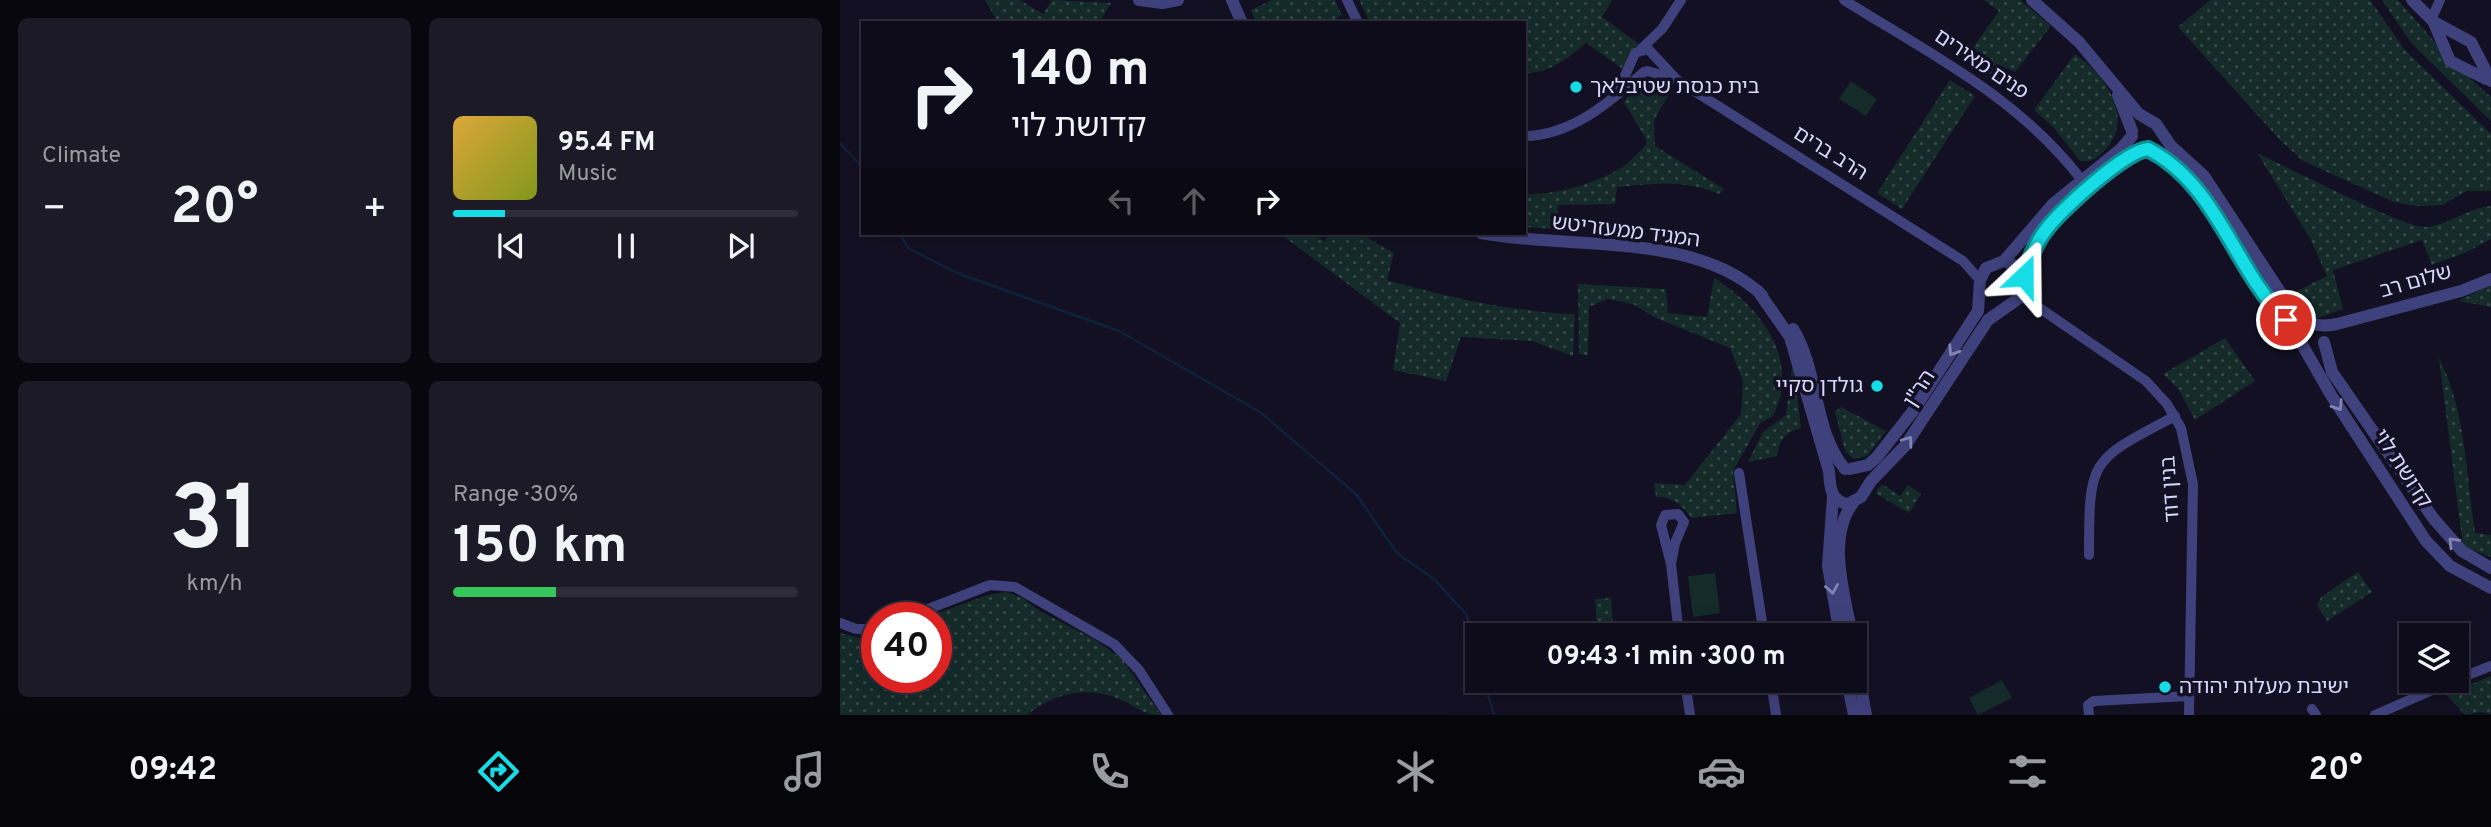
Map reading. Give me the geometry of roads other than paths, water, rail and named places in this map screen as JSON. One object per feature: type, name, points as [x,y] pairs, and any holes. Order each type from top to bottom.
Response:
[{"type":"street","points":[[1139,0],[1162,3],[1178,0]]},
{"type":"street","points":[[1232,0],[1241,21]]},
{"type":"street","points":[[1348,0],[1357,21]]},
{"type":"street","points":[[1617,94],[1633,63],[1635,53],[1662,29],[1681,0]]},
{"type":"street","name":"פנים מאירים","points":[[1844,0],[2017,111],[2051,141],[2081,179]]},
{"type":"street","points":[[2032,0],[2100,65],[2148,120],[2157,124],[2171,146],[2204,176],[2290,307],[2299,318],[2315,325]]},
{"type":"street","points":[[2412,0],[2432,21],[2447,58],[2491,82]]},
{"type":"street","points":[[2432,21],[2440,0]]},
{"type":"street","points":[[2432,21],[2471,42],[2491,82]]},
{"type":"street","points":[[1526,136],[1560,132],[1603,107],[1654,67],[1662,29]]},
{"type":"street","points":[[2445,48],[2453,38],[2463,37]]},
{"type":"street","points":[[1641,49],[1648,49],[1655,57]]},
{"type":"street","points":[[2459,65],[2468,63],[2474,51]]},
{"type":"street","name":"הרב ברים","points":[[1655,57],[1677,80],[1962,261],[1980,285]]},
{"type":"street","points":[[1633,63],[1646,72]]},
{"type":"street","points":[[2100,65],[2116,91],[2137,146],[2146,149]]},
{"type":"street","name":"הרב ברים","points":[[1646,72],[1677,80]]},
{"type":"street","points":[[2148,120],[2140,121],[2121,149],[2053,204],[2004,261],[1988,266],[1980,285],[1989,303],[2006,307],[2022,296],[2024,276],[2039,239],[2061,212],[2108,173],[2160,142],[2161,132]]},
{"type":"street","name":"קדושת לוי","points":[[2146,149],[2174,164],[2194,184],[2274,306],[2302,343],[2331,395],[2426,541],[2450,566],[2491,588]]},
{"type":"street","name":"המגיד ממעזריטש","points":[[1499,235],[1700,258],[1720,265],[1758,291],[1785,317],[1804,348],[1836,456],[1848,469]]},
{"type":"street","name":"הרב ברים","points":[[1962,261],[1988,266]]},
{"type":"street","points":[[2004,261],[2016,266],[2024,276]]},
{"type":"street","name":"שלום רב","points":[[2315,325],[2351,320],[2461,290],[2491,279]]},
{"type":"street","name":"הר\"ן","points":[[1848,469],[1868,465],[1895,438],[1978,311],[1980,285]]},
{"type":"street","name":"המגיד ממעזריטש","points":[[1758,291],[1780,319],[1795,351],[1831,491],[1828,566],[1838,623]]},
{"type":"street","name":"בנין דוד","points":[[2022,296],[2135,372],[2157,392],[2175,416],[2187,442],[2193,484],[2189,715]]},
{"type":"street","name":"הר\"ן","points":[[1864,493],[1877,474],[1905,446],[1988,320],[2006,307]]},
{"type":"street","name":"שלום רב","points":[[2325,340],[2351,320]]},
{"type":"street","points":[[2315,325],[2302,329],[2302,343],[2316,350],[2325,340]]},
{"type":"street","name":"קדושת לוי","points":[[2315,325],[2325,340],[2332,372],[2433,518],[2462,551],[2491,568]]},
{"type":"street","points":[[2089,555],[2089,495],[2096,470],[2111,452],[2175,416]]},
{"type":"street","points":[[1850,623],[1840,550],[1844,517],[1864,493],[1863,478],[1848,469],[1833,476],[1831,491],[1842,503],[1853,503]]},
{"type":"street","points":[[1739,473],[1762,623]]},
{"type":"street","points":[[1671,564],[1684,522],[1681,516],[1671,512],[1661,521],[1671,564],[1678,623]]},
{"type":"street","points":[[1665,534],[1678,535]]},
{"type":"street","points":[[946,602],[990,585],[1015,587],[1114,645],[1139,670],[1168,715]]},
{"type":"street","points":[[840,623],[861,629]]},
{"type":"street","points":[[2469,675],[2491,666]]},
{"type":"street","points":[[1687,693],[1690,715]]},
{"type":"street","points":[[1773,693],[1776,715]]},
{"type":"street","points":[[1849,693],[1854,715]]},
{"type":"street","points":[[1863,693],[1867,715]]},
{"type":"street","points":[[2375,715],[2425,693]]},
{"type":"street","points":[[2089,715],[2088,705],[2101,700],[2189,696]]},
{"type":"waterway","points":[[840,143],[861,166]]},
{"type":"waterway","points":[[901,235],[908,248],[957,273],[1119,331],[1260,412],[1356,494],[1397,553],[1434,579],[1466,614],[1468,623]]},
{"type":"waterway","points":[[1488,693],[1494,715]]},
{"type":"place","name":"בית כנסת שטיבלאך","points":[[1576,87]]},
{"type":"place","name":"גולדן סקיי","points":[[1877,386]]},
{"type":"place","name":"ישיבת מעלות יהודה","points":[[2165,687]]}]
